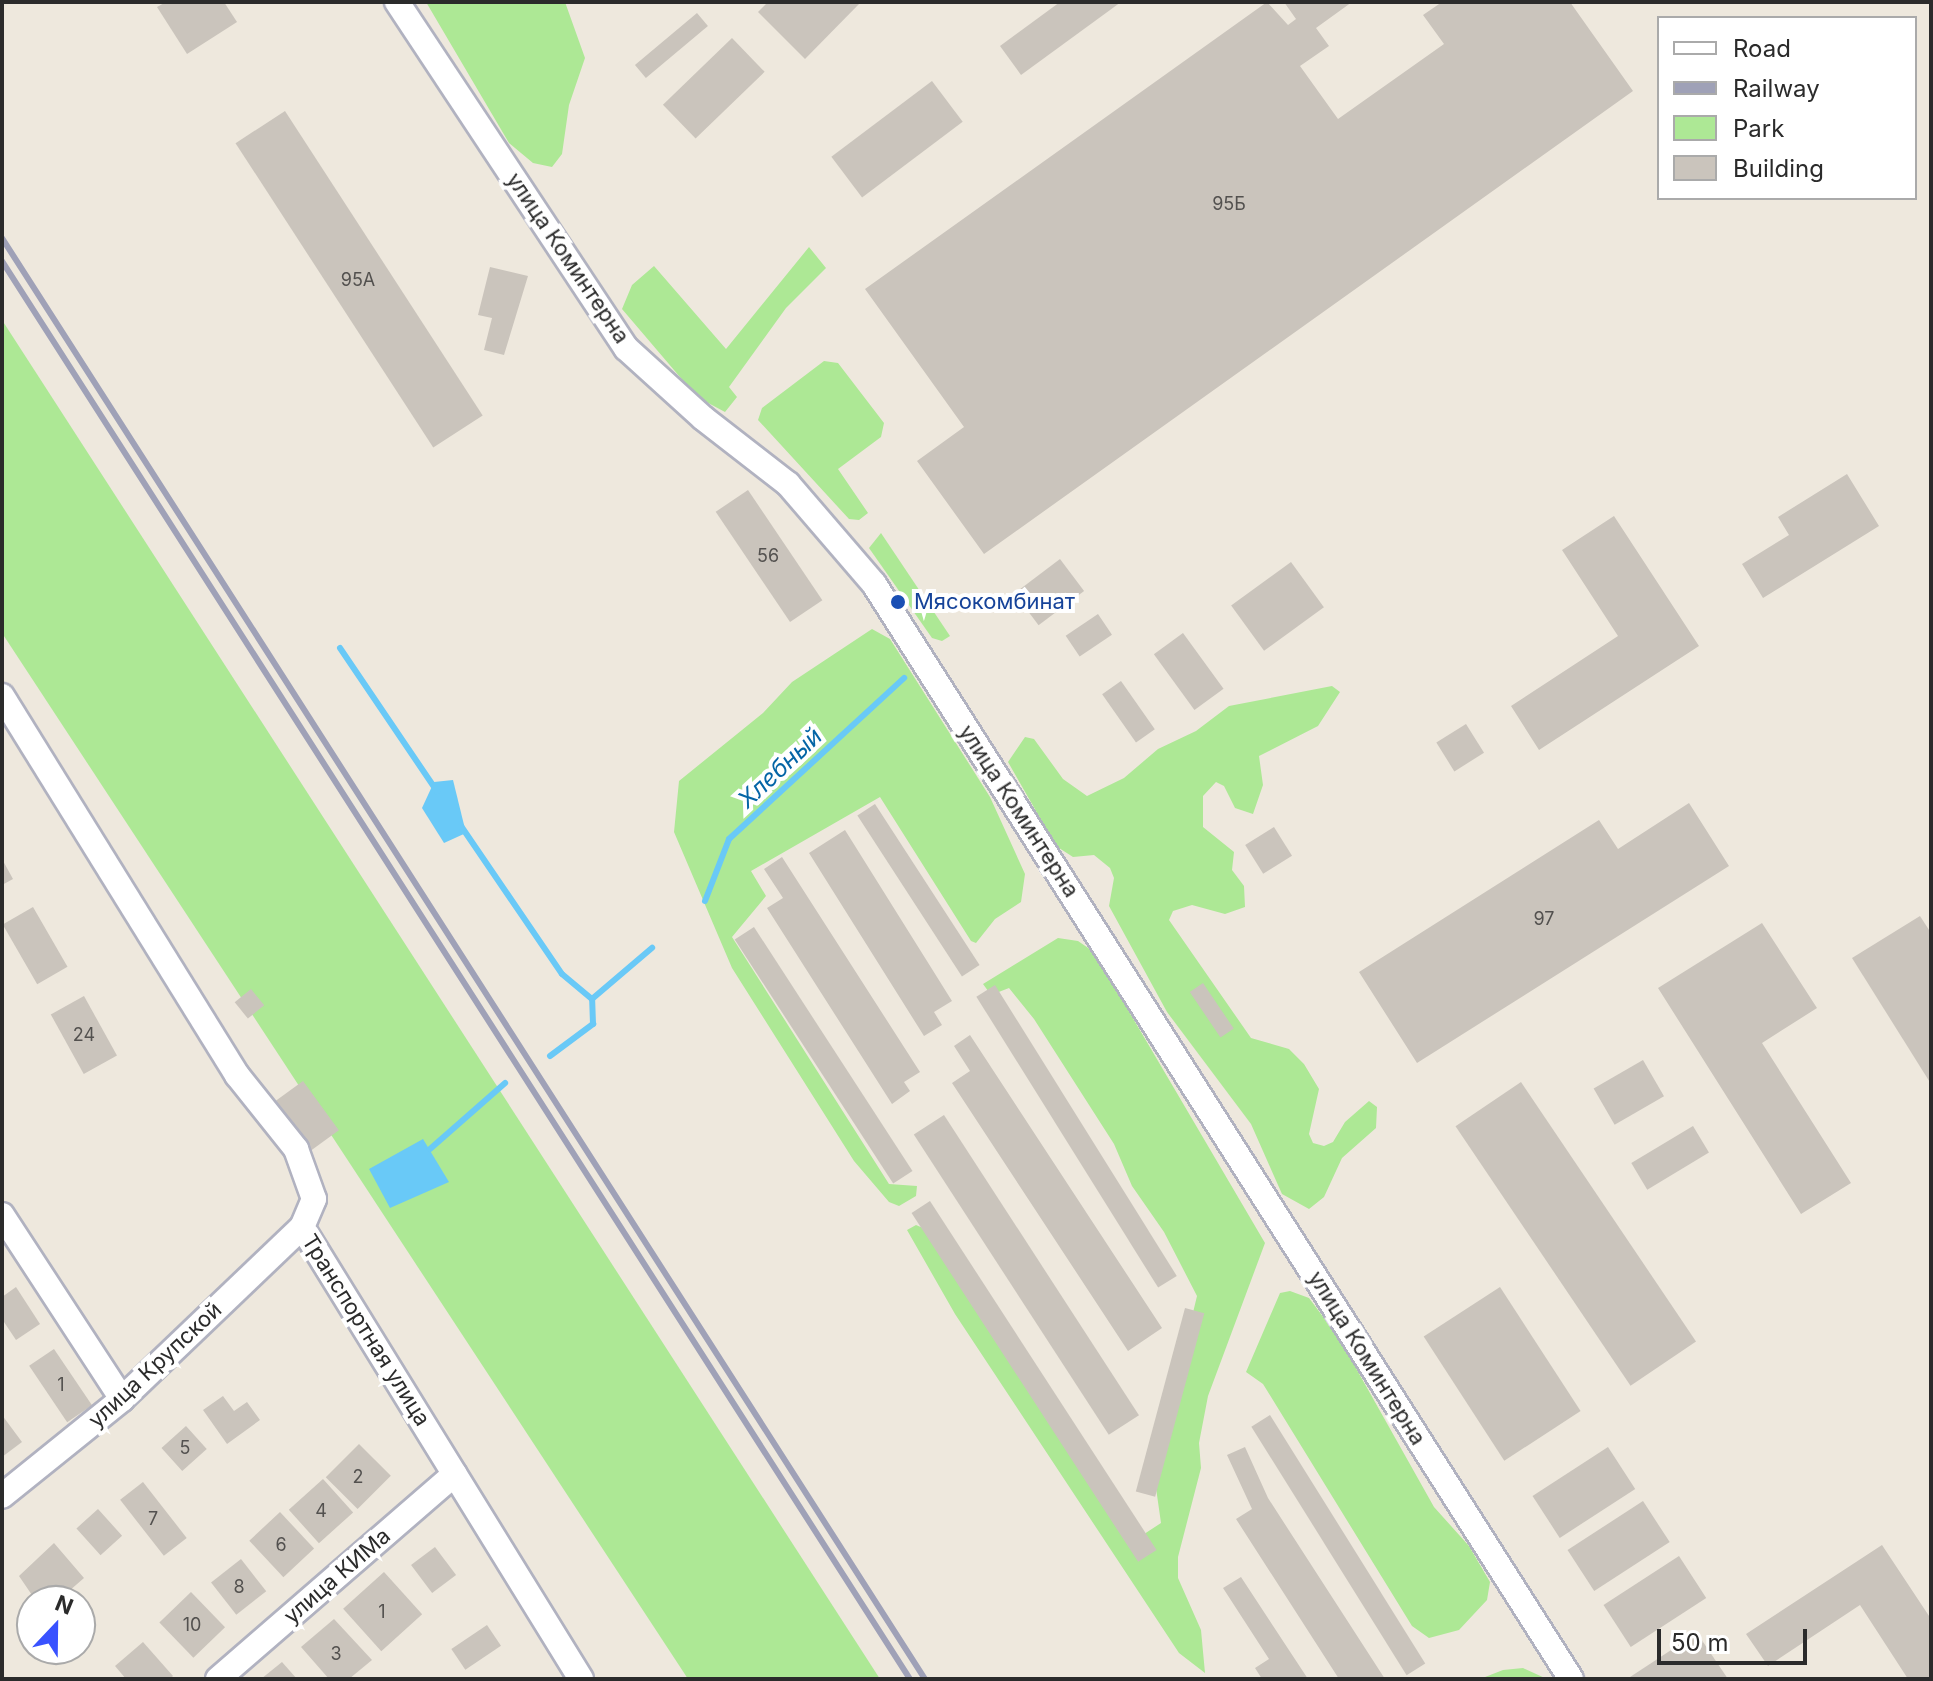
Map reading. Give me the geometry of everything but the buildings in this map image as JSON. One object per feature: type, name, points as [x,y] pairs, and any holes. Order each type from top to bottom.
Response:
[{"type":"street","name":"улица Коминтерна","points":[[397,2],[626,348],[703,418],[788,484],[874,584],[1571,1679]]},
{"type":"street","name":"Транспортная улица","points":[[2,696],[237,1075],[296,1149],[314,1199],[302,1227],[581,1679]]},
{"type":"street","points":[[2,1215],[122,1399]]},
{"type":"street","name":"улица Крупской","points":[[2,1496],[122,1399],[302,1227]]},
{"type":"street","name":"улица КИМа","points":[[218,1679],[455,1474]]},
{"type":"green space","points":[[426,2],[565,2],[585,58],[569,105],[562,154],[552,167],[533,163],[509,143]]},
{"type":"green space","points":[[809,247],[826,268],[786,308],[729,387],[737,397],[725,412],[697,397],[622,309],[632,285],[654,266],[726,349]]},
{"type":"green space","points":[[2,320],[880,1679],[688,1679],[2,633]]},
{"type":"green space","points":[[824,361],[838,363],[884,423],[881,437],[838,469],[868,513],[859,520],[849,519],[758,420],[762,408]]},
{"type":"green space","points":[[881,533],[950,636],[942,641],[932,638],[869,548]]},
{"type":"green space","points":[[872,629],[890,639],[990,797],[1025,874],[1021,902],[995,919],[976,943],[971,941],[880,797],[751,871],[766,896],[732,937],[889,1184],[917,1186],[916,1196],[899,1206],[889,1202],[854,1161],[732,968],[674,832],[679,781],[763,713],[792,682]]},
{"type":"green space","points":[[1332,686],[1340,692],[1318,726],[1259,756],[1263,785],[1253,814],[1235,808],[1224,786],[1216,782],[1203,796],[1203,827],[1234,852],[1232,870],[1244,886],[1245,907],[1225,914],[1192,905],[1173,911],[1169,920],[1251,1038],[1289,1049],[1304,1064],[1319,1089],[1309,1134],[1313,1143],[1324,1146],[1333,1142],[1345,1122],[1369,1101],[1377,1107],[1376,1128],[1342,1158],[1324,1197],[1309,1209],[1282,1194],[1251,1124],[1167,1012],[1109,906],[1114,878],[1110,868],[1094,855],[1073,857],[1056,846],[1008,762],[1025,737],[1034,739],[1063,779],[1087,796],[1124,778],[1158,749],[1196,731],[1229,706]]},
{"type":"green space","points":[[1058,938],[1078,941],[1094,952],[1265,1243],[1208,1396],[1199,1443],[1201,1468],[1178,1557],[1178,1578],[1201,1630],[1205,1673],[1179,1653],[955,1314],[907,1230],[916,1225],[930,1231],[1135,1540],[1161,1523],[1154,1474],[1197,1296],[1164,1232],[1132,1186],[1114,1144],[1034,1019],[1009,988],[991,995],[983,984]]},
{"type":"green space","points":[[1290,1291],[1309,1298],[1339,1338],[1434,1507],[1469,1546],[1490,1582],[1487,1600],[1459,1630],[1429,1638],[1412,1626],[1263,1384],[1246,1372],[1280,1293]]},
{"type":"green space","points":[[1523,1668],[1547,1679],[1480,1679],[1503,1670]]},
{"type":"water","points":[[453,780],[466,833],[444,843],[422,808],[434,782]]},
{"type":"water","points":[[423,1139],[449,1182],[390,1208],[369,1169]]},
{"type":"waterway","points":[[340,648],[437,791]]},
{"type":"waterway","name":"Хлебный","points":[[705,901],[729,839],[904,678]]},
{"type":"waterway","points":[[461,826],[562,974],[592,999]]},
{"type":"waterway","name":"Хлебный","points":[[550,1056],[593,1024],[592,999],[652,948]]},
{"type":"waterway","name":"Хлебный","points":[[430,1149],[505,1083]]},
{"type":"railway","points":[[2,238],[925,1679]]},
{"type":"railway","points":[[2,261],[910,1679]]},
{"type":"place","name":"Мясокомбинат","points":[[898,602]]}]
